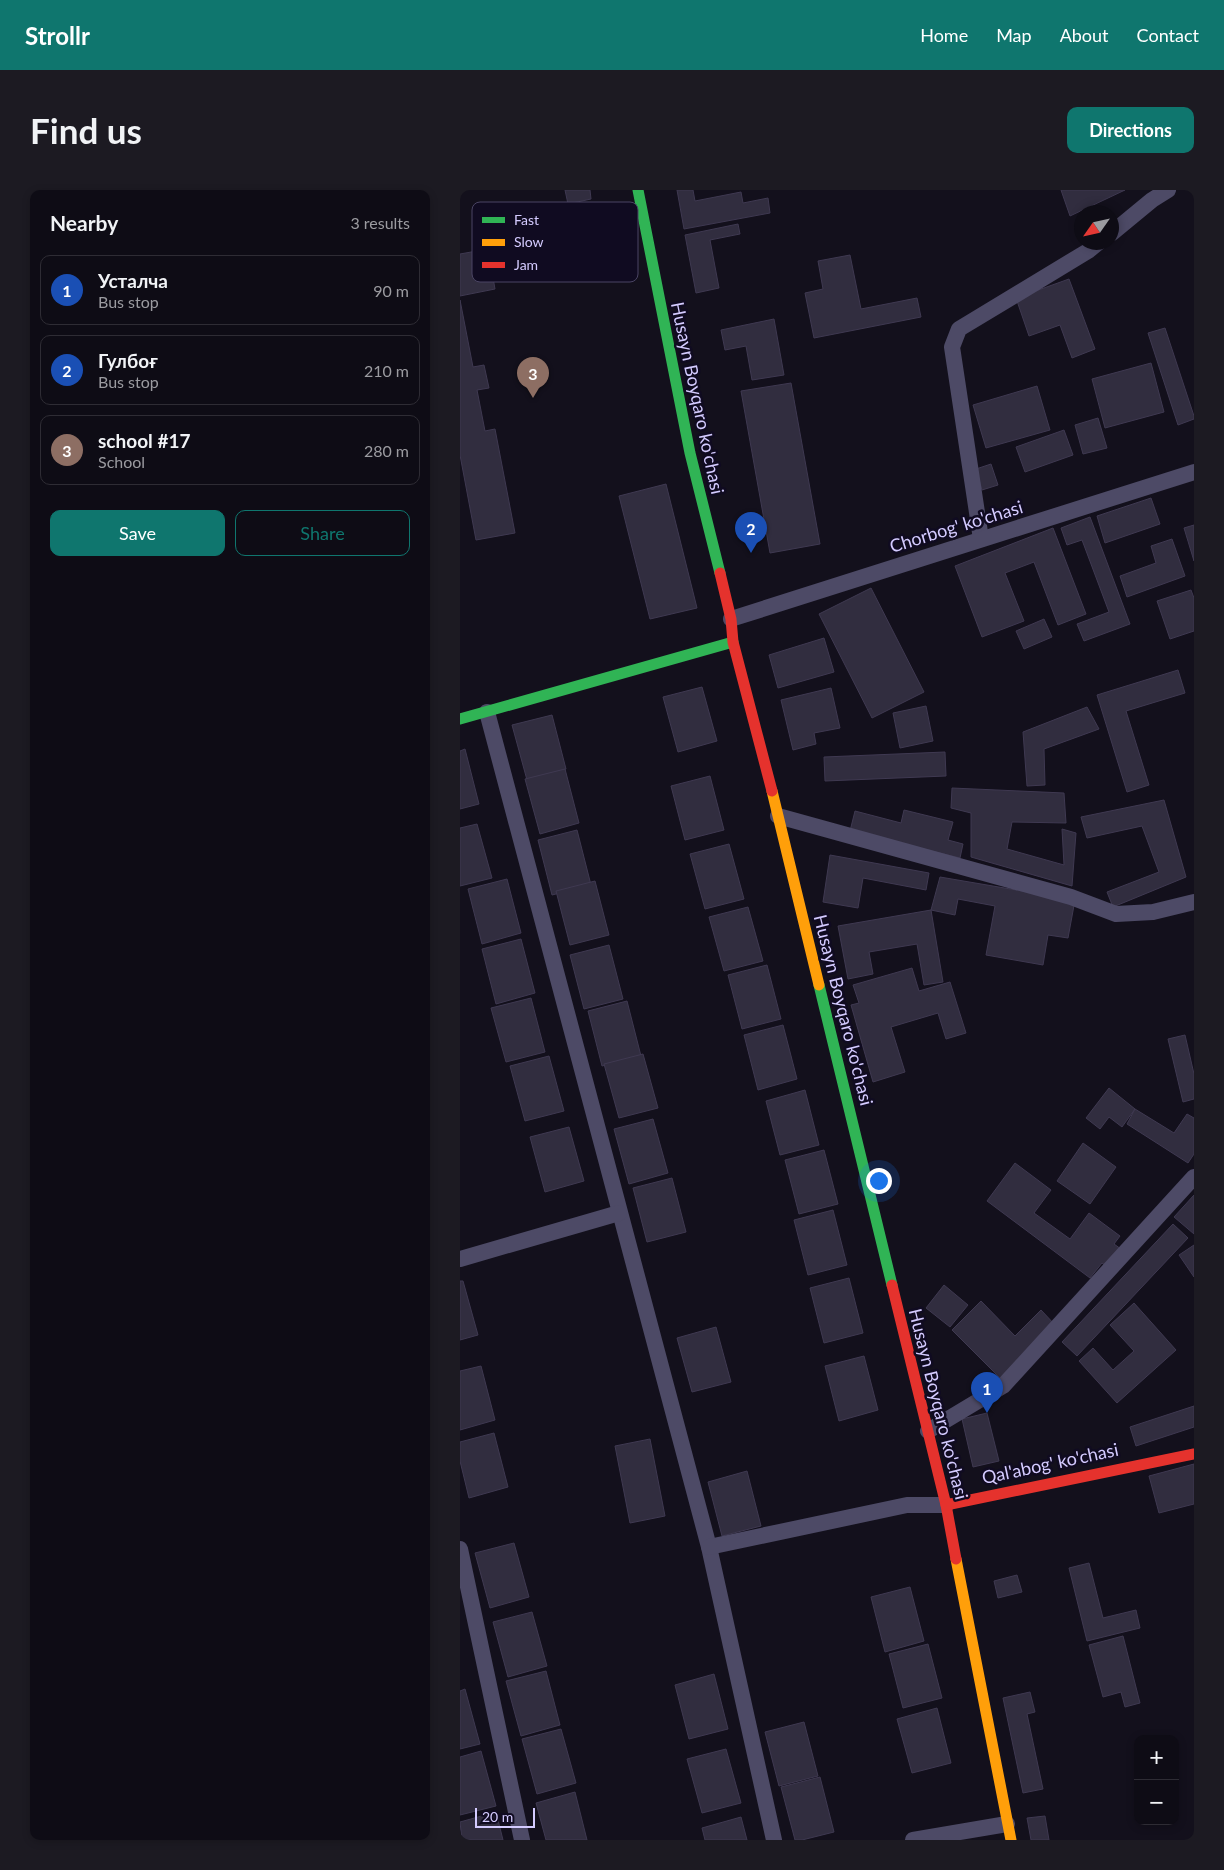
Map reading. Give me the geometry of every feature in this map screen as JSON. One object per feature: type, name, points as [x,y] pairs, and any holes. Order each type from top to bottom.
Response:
[{"type":"main road","name":"Husayn Boyqaro ko'chasi","points":[[638,190],[690,453],[730,619],[732,642],[778,816],[946,1505],[1010,1840]]},
{"type":"main road","points":[[460,719],[732,642]]},
{"type":"main road","name":"Qal'abog' ko'chasi","points":[[946,1505],[1194,1454]]},
{"type":"street","points":[[1119,227],[1152,200],[1168,190]]},
{"type":"street","points":[[981,539],[952,346],[958,329],[1090,250]]},
{"type":"street","name":"Сhorbog' ko'chasi","points":[[730,619],[1194,472]]},
{"type":"street","points":[[487,712],[709,1547],[774,1840]]},
{"type":"street","points":[[778,816],[1071,896],[1116,914],[1153,912],[1194,902]]},
{"type":"street","points":[[928,1432],[1004,1386],[1194,1176]]},
{"type":"street","points":[[460,1259],[619,1212]]},
{"type":"street","name":"Qal'abog' ko'chasi","points":[[709,1547],[907,1505],[946,1505]]},
{"type":"street","points":[[460,1548],[522,1840]]},
{"type":"street","points":[[913,1840],[1007,1824]]},
{"type":"building","points":[[565,190],[590,190],[591,199],[568,202]]},
{"type":"building","points":[[677,190],[693,190],[695,201],[741,192],[743,203],[768,198],[770,213],[684,229]]},
{"type":"building","points":[[1061,190],[1125,190],[1093,205],[1074,205],[1074,214],[1070,216]]},
{"type":"building","points":[[738,224],[740,234],[710,240],[719,288],[696,293],[685,235]]},
{"type":"building","points":[[472,252],[472,282],[494,282],[495,289],[460,296],[460,254]]},
{"type":"building","points":[[850,255],[861,309],[917,298],[921,317],[814,338],[805,293],[823,289],[818,261]]},
{"type":"building","points":[[1069,279],[1095,349],[1072,358],[1060,325],[1029,336],[1016,298]]},
{"type":"building","points":[[460,300],[473,367],[484,365],[489,388],[477,390],[485,431],[495,429],[515,533],[476,540],[460,455]]},
{"type":"building","points":[[774,319],[784,375],[752,380],[746,346],[725,350],[721,330]]},
{"type":"building","points":[[1165,328],[1194,416],[1194,419],[1178,425],[1148,333]]},
{"type":"building","points":[[1151,363],[1164,412],[1105,428],[1092,379]]},
{"type":"building","points":[[791,383],[820,544],[770,553],[741,391]]},
{"type":"building","points":[[1037,386],[1050,430],[986,448],[973,405]]},
{"type":"building","points":[[1098,418],[1107,448],[1083,454],[1075,425]]},
{"type":"building","points":[[1064,430],[1073,455],[1025,472],[1016,447]]},
{"type":"building","points":[[991,464],[998,485],[982,490],[976,469]]},
{"type":"building","points":[[666,484],[697,608],[650,619],[619,496]]},
{"type":"building","points":[[1151,498],[1160,524],[1105,543],[1097,516]]},
{"type":"building","points":[[1090,517],[1130,624],[1084,641],[1077,624],[1109,612],[1082,540],[1067,545],[1061,528]]},
{"type":"building","points":[[1194,525],[1194,561],[1184,528]]},
{"type":"building","points":[[1053,528],[1086,614],[1058,625],[1034,562],[1005,573],[1024,621],[982,637],[955,566]]},
{"type":"building","points":[[1172,539],[1185,576],[1127,597],[1120,576],[1156,563],[1151,546]]},
{"type":"building","points":[[871,588],[924,692],[872,718],[819,614]]},
{"type":"building","points":[[1191,590],[1194,598],[1194,631],[1170,639],[1157,601]]},
{"type":"building","points":[[1044,619],[1052,637],[1024,649],[1016,631]]},
{"type":"building","points":[[824,638],[834,672],[778,688],[769,655]]},
{"type":"building","points":[[1178,670],[1185,693],[1126,711],[1149,785],[1127,792],[1097,695]]},
{"type":"building","points":[[702,687],[717,741],[678,752],[663,697]]},
{"type":"building","points":[[831,688],[840,728],[814,733],[816,744],[793,750],[781,700]]},
{"type":"building","points":[[926,706],[933,741],[900,748],[893,713]]},
{"type":"building","points":[[1087,707],[1099,729],[1044,749],[1045,785],[1027,786],[1023,732]]},
{"type":"building","points":[[552,715],[566,769],[527,780],[512,725]]},
{"type":"building","points":[[465,749],[479,804],[460,809],[460,751]]},
{"type":"building","points":[[945,752],[946,776],[825,781],[824,757]]},
{"type":"building","points":[[565,769],[579,823],[540,834],[525,779]]},
{"type":"building","points":[[710,776],[724,830],[685,840],[671,786]]},
{"type":"building","points":[[952,788],[1064,793],[1066,823],[1012,822],[1007,849],[1064,865],[1062,829],[1076,833],[1072,886],[971,857],[971,813],[951,808]]},
{"type":"building","points":[[1164,800],[1186,877],[1113,907],[1107,892],[1159,872],[1142,826],[1087,838],[1081,817]]},
{"type":"building","points":[[904,810],[953,822],[948,840],[963,844],[960,858],[850,831],[855,811],[901,823]]},
{"type":"building","points":[[477,824],[492,878],[460,886],[460,828]]},
{"type":"building","points":[[577,830],[591,885],[552,895],[538,840]]},
{"type":"building","points":[[729,844],[744,899],[705,909],[690,854]]},
{"type":"building","points":[[830,855],[929,873],[926,890],[863,878],[858,908],[823,902]]},
{"type":"building","points":[[940,877],[1075,900],[1068,938],[1048,935],[1043,965],[986,955],[995,906],[958,899],[955,915],[931,910]]},
{"type":"building","points":[[507,879],[521,933],[482,944],[468,889]]},
{"type":"building","points":[[595,881],[609,935],[570,945],[556,891]]},
{"type":"building","points":[[748,907],[763,961],[724,971],[709,917]]},
{"type":"building","points":[[931,910],[943,982],[924,985],[917,944],[869,952],[873,974],[848,979],[838,926]]},
{"type":"building","points":[[521,939],[535,993],[496,1004],[482,949]]},
{"type":"building","points":[[609,945],[623,999],[584,1009],[570,955]]},
{"type":"building","points":[[767,965],[781,1019],[742,1029],[728,975]]},
{"type":"building","points":[[912,968],[919,991],[950,982],[966,1033],[946,1039],[938,1013],[891,1027],[905,1072],[873,1082],[851,1005],[859,1003],[853,985]]},
{"type":"building","points":[[531,998],[545,1052],[506,1062],[491,1008]]},
{"type":"building","points":[[627,1001],[641,1056],[602,1066],[588,1011]]},
{"type":"building","points":[[783,1025],[797,1079],[758,1090],[744,1035]]},
{"type":"building","points":[[1185,1035],[1194,1074],[1194,1099],[1183,1102],[1168,1039]]},
{"type":"building","points":[[643,1054],[658,1108],[619,1118],[604,1064]]},
{"type":"building","points":[[549,1056],[564,1111],[525,1121],[510,1066]]},
{"type":"building","points":[[1109,1088],[1135,1109],[1122,1127],[1109,1117],[1100,1129],[1086,1118]]},
{"type":"building","points":[[805,1090],[819,1145],[780,1155],[766,1101]]},
{"type":"building","points":[[1135,1109],[1174,1133],[1187,1114],[1194,1118],[1194,1154],[1188,1163],[1127,1124]]},
{"type":"building","points":[[653,1119],[668,1173],[629,1184],[614,1129]]},
{"type":"building","points":[[569,1127],[584,1181],[545,1192],[530,1137]]},
{"type":"building","points":[[1083,1143],[1116,1167],[1090,1204],[1057,1181]]},
{"type":"building","points":[[824,1150],[838,1204],[799,1214],[785,1160]]},
{"type":"building","points":[[1015,1163],[1051,1190],[1034,1213],[1070,1239],[1089,1213],[1120,1236],[1114,1244],[1121,1249],[1107,1267],[1102,1263],[1090,1278],[987,1201]]},
{"type":"building","points":[[672,1178],[686,1232],[647,1242],[633,1188]]},
{"type":"building","points":[[1194,1195],[1194,1234],[1174,1217]]},
{"type":"building","points":[[833,1210],[847,1265],[808,1275],[794,1220]]},
{"type":"building","points":[[1173,1224],[1188,1238],[1077,1356],[1062,1342]]},
{"type":"building","points":[[1194,1245],[1194,1277],[1179,1255]]},
{"type":"building","points":[[849,1278],[863,1333],[824,1343],[810,1288]]},
{"type":"building","points":[[460,1281],[463,1281],[478,1335],[460,1340]]},
{"type":"building","points":[[944,1285],[968,1305],[950,1327],[926,1308]]},
{"type":"building","points":[[981,1301],[1015,1336],[1041,1310],[1056,1326],[1002,1380],[952,1330]]},
{"type":"building","points":[[1134,1303],[1176,1350],[1117,1403],[1079,1361],[1093,1348],[1113,1370],[1134,1351],[1110,1325]]},
{"type":"building","points":[[716,1327],[731,1382],[692,1392],[677,1338]]},
{"type":"building","points":[[864,1356],[878,1410],[839,1421],[825,1366]]},
{"type":"building","points":[[481,1366],[495,1420],[460,1430],[460,1371]]},
{"type":"building","points":[[1194,1406],[1194,1427],[1136,1446],[1130,1427]]},
{"type":"building","points":[[987,1413],[999,1461],[973,1467],[962,1419]]},
{"type":"building","points":[[494,1433],[508,1487],[469,1498],[460,1461],[460,1442]]},
{"type":"building","points":[[650,1439],[665,1516],[630,1523],[615,1446]]},
{"type":"building","points":[[1194,1464],[1194,1504],[1159,1513],[1149,1476]]},
{"type":"building","points":[[747,1471],[761,1526],[722,1536],[708,1482]]},
{"type":"building","points":[[514,1543],[529,1597],[490,1608],[475,1553]]},
{"type":"building","points":[[1089,1563],[1103,1618],[1136,1610],[1140,1628],[1087,1641],[1069,1568]]},
{"type":"building","points":[[1017,1575],[1022,1592],[998,1598],[994,1581]]},
{"type":"building","points":[[910,1587],[924,1641],[885,1652],[871,1597]]},
{"type":"building","points":[[532,1612],[547,1666],[508,1677],[493,1622]]},
{"type":"building","points":[[1123,1636],[1140,1703],[1125,1707],[1121,1692],[1103,1697],[1089,1645]]},
{"type":"building","points":[[928,1644],[942,1698],[903,1708],[889,1654]]},
{"type":"building","points":[[546,1671],[560,1725],[521,1736],[506,1681]]},
{"type":"building","points":[[714,1674],[728,1729],[689,1739],[675,1685]]},
{"type":"building","points":[[465,1689],[480,1744],[460,1749],[460,1691]]},
{"type":"building","points":[[1030,1692],[1035,1712],[1027,1714],[1043,1789],[1023,1793],[1003,1698]]},
{"type":"building","points":[[937,1708],[951,1763],[912,1773],[897,1719]]},
{"type":"building","points":[[804,1722],[818,1776],[779,1786],[765,1732]]},
{"type":"building","points":[[561,1729],[576,1783],[537,1794],[522,1739]]},
{"type":"building","points":[[726,1749],[741,1803],[702,1813],[687,1759]]},
{"type":"building","points":[[481,1751],[496,1806],[460,1815],[460,1757]]},
{"type":"building","points":[[820,1777],[834,1832],[795,1840],[781,1787]]},
{"type":"building","points":[[575,1792],[587,1840],[546,1840],[536,1803]]},
{"type":"building","points":[[496,1812],[503,1840],[462,1840],[460,1822]]},
{"type":"building","points":[[1045,1816],[1049,1840],[1031,1840],[1027,1818]]},
{"type":"building","points":[[741,1817],[747,1840],[705,1840],[702,1828]]},
{"type":"traffic: fast","points":[[638,190],[690,453],[720,573]]},
{"type":"traffic: fast","points":[[460,719],[733,642]]},
{"type":"traffic: fast","points":[[819,985],[892,1285]]},
{"type":"traffic: slow","points":[[772,791],[819,985]]},
{"type":"traffic: slow","points":[[956,1559],[1011,1840]]},
{"type":"traffic: jam","points":[[720,573],[731,619],[733,642],[772,791]]},
{"type":"traffic: jam","points":[[892,1285],[946,1505],[956,1559]]},
{"type":"traffic: jam","points":[[946,1505],[1194,1454]]},
{"type":"place","name":"school #17","points":[[533,398]]},
{"type":"place","name":"Гулбоғ","points":[[751,553]]},
{"type":"place","name":"Усталча","points":[[987,1413]]}]
